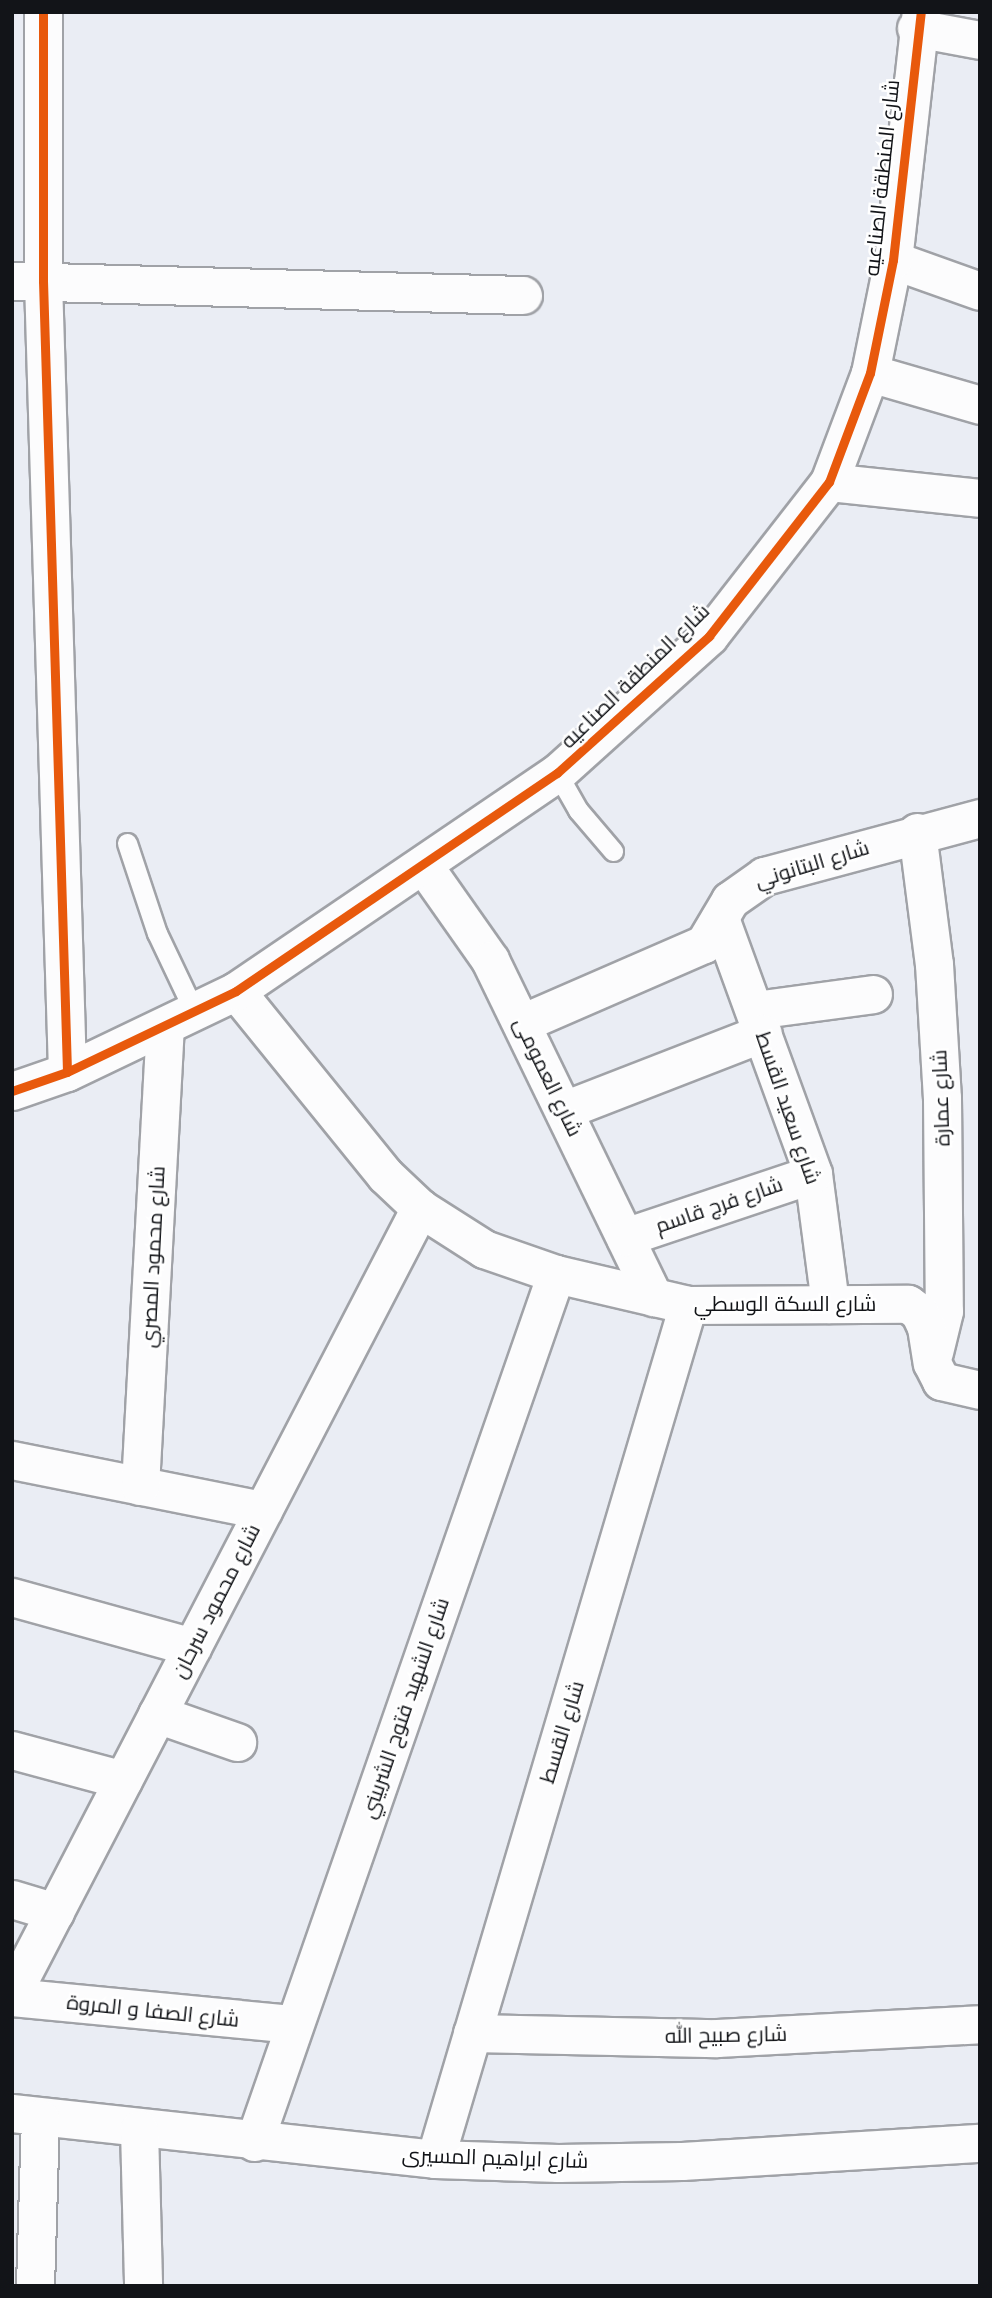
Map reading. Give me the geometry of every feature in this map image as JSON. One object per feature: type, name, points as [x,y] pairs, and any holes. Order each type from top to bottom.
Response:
[{"type":"street","points":[[43,12],[28,281],[67,1072]]},
{"type":"street","points":[[919,20],[980,40]]},
{"type":"street","name":"شارع المنطقة الصناعيه","points":[[12,1091],[67,1072],[180,1021],[236,991],[424,866],[557,773],[709,636],[829,482],[870,373],[893,260],[919,20]]},
{"type":"street","points":[[893,260],[980,291]]},
{"type":"street","points":[[28,281],[523,296]]},
{"type":"street","points":[[870,373],[980,405]]},
{"type":"street","points":[[829,482],[980,498]]},
{"type":"street","name":"شارع البتانوني","points":[[522,1023],[705,944],[730,900],[764,876],[979,815]]},
{"type":"street","name":"شارع عمارة","points":[[917,832],[934,964],[942,1097],[944,1311],[932,1363]]},
{"type":"street","name":"شارع العمومى","points":[[424,866],[490,960],[625,1237],[671,1301]]},
{"type":"street","name":"شارع سعيد القسط","points":[[720,918],[813,1174],[830,1304]]},
{"type":"street","name":"شارع السكة الوسطي","points":[[236,991],[385,1175],[420,1208],[484,1249],[556,1274],[671,1301],[908,1304],[919,1312],[926,1327],[932,1363]]},
{"type":"street","points":[[564,1110],[759,1021],[873,995]]},
{"type":"street","name":"شارع محمود المصري","points":[[141,1486],[180,1021]]},
{"type":"street","name":"شارع فرج قاسم","points":[[625,1237],[813,1174]]},
{"type":"street","name":"شارع محمود سرحان","points":[[12,1995],[420,1208]]},
{"type":"street","name":"شارع الشهيد فتوح الشربيني","points":[[254,2142],[556,1274]]},
{"type":"street","name":"شارع القسط","points":[[435,2159],[472,2034],[671,1301]]},
{"type":"street","points":[[932,1363],[941,1381],[980,1390]]},
{"type":"street","points":[[12,1460],[263,1510]]},
{"type":"street","points":[[12,1597],[192,1647]]},
{"type":"street","points":[[158,1714],[237,1742]]},
{"type":"street","points":[[12,1750],[123,1780]]},
{"type":"street","points":[[12,1899],[55,1912]]},
{"type":"street","name":"شارع الصفا و المروة","points":[[12,1995],[294,2024]]},
{"type":"street","name":"شارع صبيح الله","points":[[472,2034],[717,2038],[980,2024]]},
{"type":"street","points":[[26,2115],[35,2286]]},
{"type":"street","name":"شارع ابراهيم المسيرى","points":[[26,2115],[254,2142],[435,2159],[682,2161],[980,2143]]},
{"type":"street","points":[[139,2129],[144,2286]]},
{"type":"lane","points":[[557,773],[578,810],[613,851]]},
{"type":"lane","points":[[127,844],[157,933],[180,1021]]},
{"type":"cycle path","points":[[43,12],[43,281],[67,1072]]},
{"type":"cycle path","points":[[12,1091],[67,1072],[236,991],[557,773],[709,636],[829,482],[870,373],[893,260],[921,12]]}]
